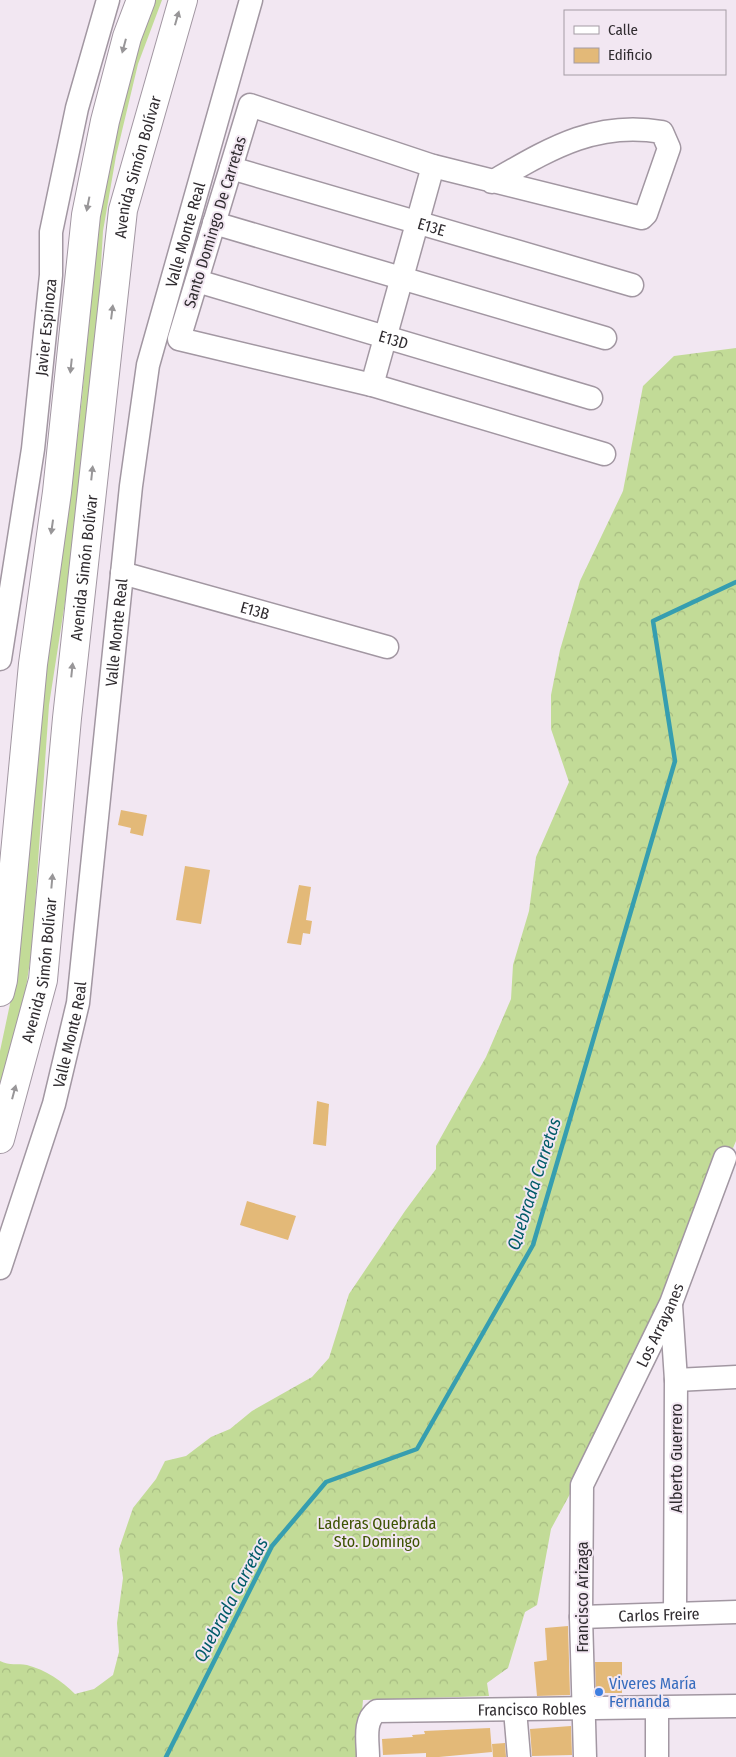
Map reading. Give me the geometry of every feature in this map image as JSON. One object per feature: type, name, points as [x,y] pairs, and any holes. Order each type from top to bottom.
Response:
[{"type":"highway","name":"Avenida Simón Bolívar","points":[[0,992],[3,980],[33,664],[58,492],[86,215],[107,112],[127,37],[141,0]]},
{"type":"highway","name":"Avenida Simón Bolívar","points":[[0,1139],[43,980],[67,718],[123,210],[182,0]]},
{"type":"street","name":"Javier Espinoza","points":[[0,659],[33,449],[50,275],[51,232],[77,108],[108,0]]},
{"type":"street","name":"Valle Monte Real","points":[[0,1268],[54,1104],[78,1003],[130,486],[148,365],[189,226],[251,0]]},
{"type":"street","name":"Santo Domingo De Carretas","points":[[372,385],[179,339],[250,105],[433,166]]},
{"type":"street","points":[[492,182],[550,148],[590,134],[662,132],[669,148],[646,214],[642,218],[492,182],[433,166],[372,385],[604,454]]},
{"type":"street","name":"E13E","points":[[231,168],[632,284]]},
{"type":"street","points":[[196,200],[215,222]]},
{"type":"street","points":[[189,226],[215,222],[605,338]]},
{"type":"street","name":"E13D","points":[[197,281],[591,398]]},
{"type":"street","name":"E13B","points":[[122,574],[387,647]]},
{"type":"street","name":"Los Arrayanes","points":[[582,1485],[671,1303],[725,1158]]},
{"type":"street","name":"Alberto Guerrero","points":[[671,1303],[676,1380],[675,1614]]},
{"type":"street","points":[[676,1380],[736,1378]]},
{"type":"street","name":"Francisco Arizaga","points":[[582,1485],[581,1617],[585,1757]]},
{"type":"street","name":"Carlos Freire","points":[[581,1617],[736,1612]]},
{"type":"street","name":"Francisco Robles","points":[[368,1757],[368,1724],[370,1716],[377,1711],[736,1706]]},
{"type":"street","points":[[657,1708],[657,1757]]},
{"type":"street","points":[[515,1710],[519,1757]]},
{"type":"green space","points":[[149,0],[162,0],[138,64],[116,156],[103,231],[96,351],[74,544],[49,705],[32,948],[24,1001],[0,1094],[0,1051],[17,971],[51,617],[69,508],[82,398],[100,193]]},
{"type":"green space","name":"Laderas Quebrada Sto. Domingo","points":[[736,348],[736,1141],[688,1254],[667,1315],[551,1529],[537,1605],[525,1612],[508,1668],[487,1683],[489,1696],[363,1700],[358,1757],[0,1757],[0,1661],[27,1665],[41,1670],[59,1680],[75,1694],[94,1689],[113,1675],[119,1652],[117,1623],[123,1578],[119,1549],[133,1508],[156,1479],[165,1461],[186,1456],[211,1437],[230,1429],[252,1411],[312,1377],[329,1358],[349,1294],[436,1169],[436,1146],[486,1057],[511,999],[513,965],[529,911],[536,857],[569,782],[551,729],[551,695],[560,650],[580,581],[623,491],[643,386],[674,356]]},
{"type":"building","points":[[121,810],[147,815],[143,836],[130,833],[131,828],[118,825]]},
{"type":"building","points":[[185,866],[210,870],[201,924],[176,920]]},
{"type":"building","points":[[299,885],[311,887],[306,920],[312,921],[310,934],[303,933],[301,945],[287,943]]},
{"type":"building","points":[[317,1101],[329,1104],[326,1146],[313,1144]]},
{"type":"building","points":[[247,1201],[296,1216],[288,1240],[240,1225]]},
{"type":"building","points":[[568,1626],[570,1695],[537,1696],[534,1662],[547,1660],[545,1628]]},
{"type":"building","points":[[595,1662],[622,1662],[622,1693],[596,1693]]},
{"type":"building","points":[[571,1726],[572,1755],[532,1756],[530,1729]]},
{"type":"building","points":[[490,1728],[492,1752],[439,1757],[426,1757],[426,1753],[383,1755],[382,1739],[413,1737],[412,1735],[425,1734],[424,1731]]},
{"type":"building","points":[[505,1743],[506,1757],[493,1757],[492,1744]]},
{"type":"waterway","name":"Quebrada Carretas","points":[[166,1757],[272,1546],[326,1482],[417,1449],[533,1245],[675,761],[653,621],[736,582]]},
{"type":"place","name":"Viveres María Fernanda","points":[[599,1692]]}]
